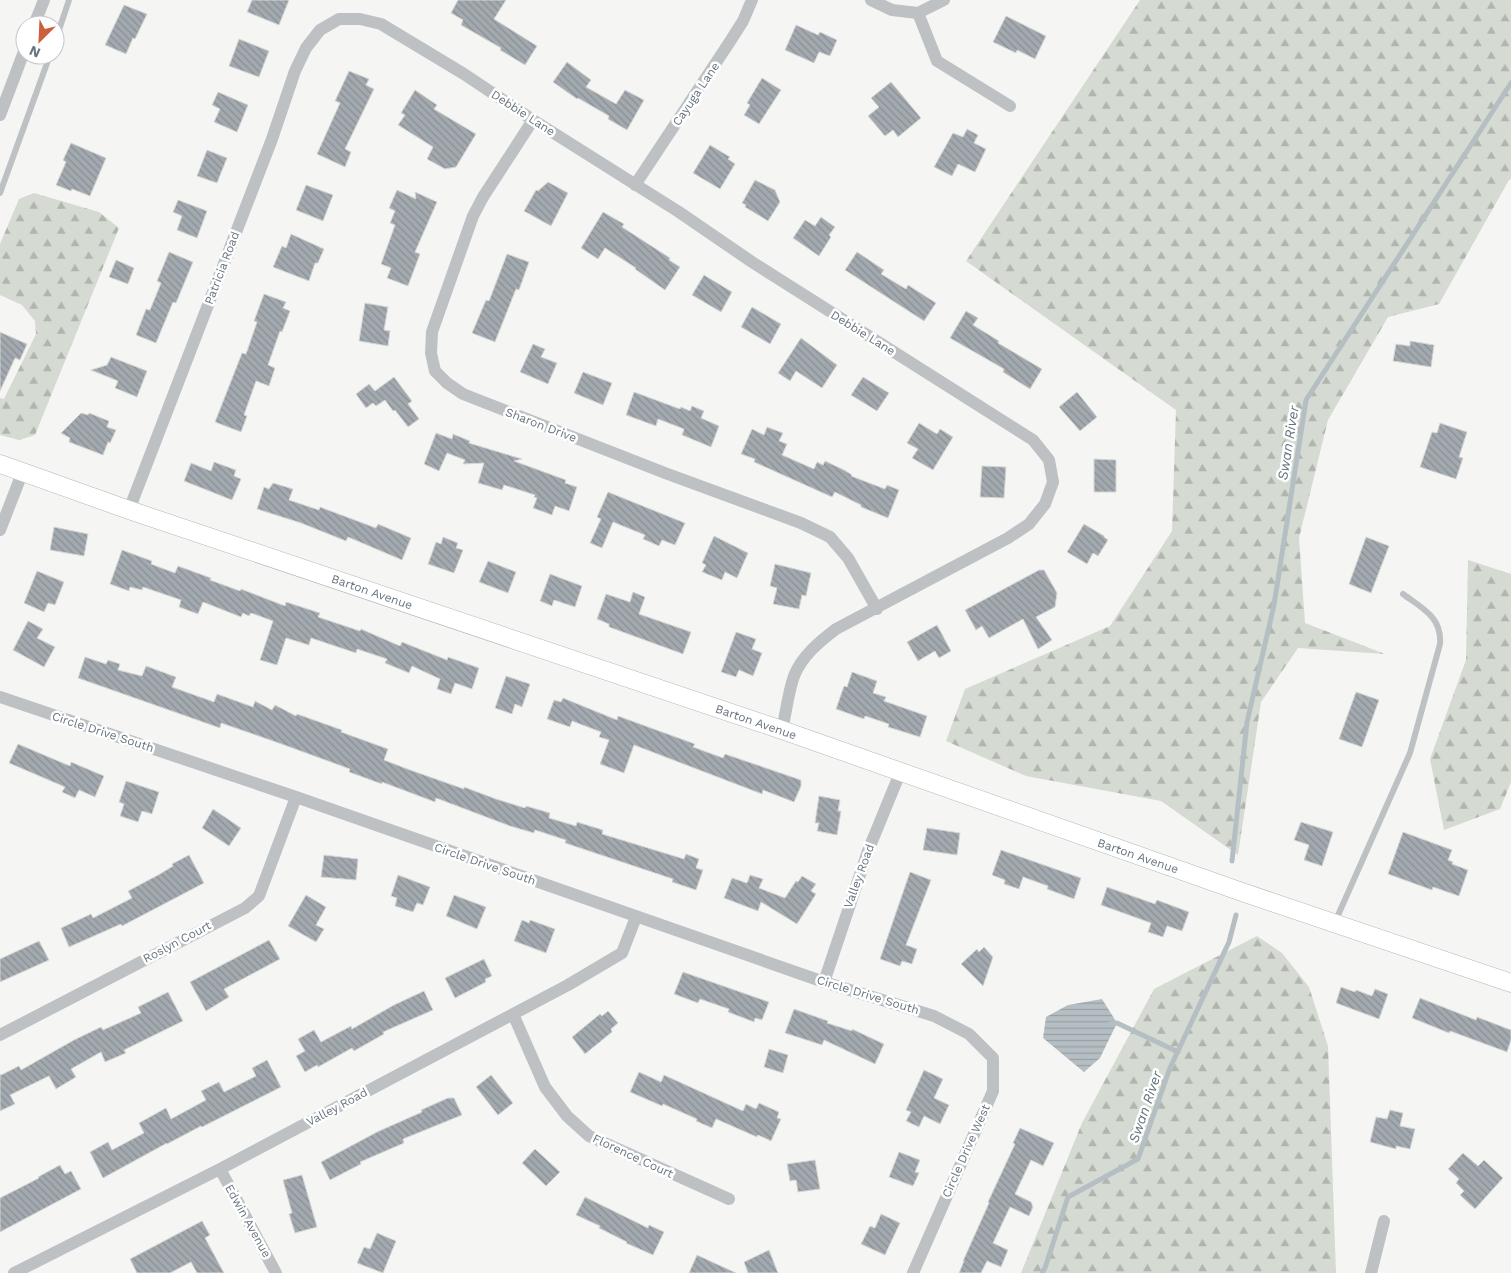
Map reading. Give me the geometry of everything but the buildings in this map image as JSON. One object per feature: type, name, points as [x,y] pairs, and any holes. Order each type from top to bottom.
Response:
[{"type":"street","points":[[38,15],[44,0]]},
{"type":"street","name":"Cayuga Lane","points":[[635,185],[730,43],[743,21],[752,0]]},
{"type":"street","points":[[871,0],[892,10],[918,13],[944,0]]},
{"type":"street","points":[[918,13],[937,61],[1010,106]]},
{"type":"street","name":"Debbie Lane","points":[[320,30],[339,19],[360,19],[381,24],[464,74],[752,262],[1033,440],[1049,460],[1053,482],[1045,504],[1029,524],[876,609],[836,629],[818,642],[803,660],[794,676],[782,730]]},
{"type":"street","name":"Patricia Road","points":[[129,510],[272,139],[295,71],[306,48],[320,30]]},
{"type":"street","points":[[0,115],[19,65]]},
{"type":"street","name":"Sharon Drive","points":[[533,120],[483,197],[473,216],[432,332],[431,353],[435,371],[447,383],[463,394],[665,473],[801,523],[830,536],[848,558],[876,609]]},
{"type":"street","name":"Barton Avenue","points":[[0,464],[129,510],[782,730],[900,773],[1511,983]]},
{"type":"street","points":[[0,530],[23,471]]},
{"type":"street","name":"Circle Drive South","points":[[0,697],[296,797],[824,982],[934,1016],[969,1034]]},
{"type":"street","name":"Valley Road","points":[[824,982],[868,851],[900,773]]},
{"type":"street","name":"Roslyn Court","points":[[0,1035],[245,908],[259,896],[296,797]]},
{"type":"street","name":"Valley Road","points":[[14,1273],[220,1169],[568,985],[622,953],[636,917]]},
{"type":"street","name":"Florence Court","points":[[513,1014],[545,1086],[567,1116],[589,1136],[728,1199]]},
{"type":"street","name":"Circle Drive West","points":[[913,1273],[993,1091],[993,1058],[969,1034]]},
{"type":"street","name":"Edwin Avenue","points":[[220,1169],[276,1273]]},
{"type":"street","points":[[1370,1273],[1384,1221]]},
{"type":"lane","points":[[64,15],[69,0]]},
{"type":"lane","points":[[0,193],[46,65]]},
{"type":"lane","points":[[1334,923],[1410,753],[1440,644],[1441,634],[1438,624],[1430,614],[1403,594]]},
{"type":"green space","points":[[1140,0],[1511,0],[1511,179],[1439,304],[1388,317],[1328,420],[1299,538],[1305,623],[1385,654],[1298,648],[1261,702],[1238,855],[1161,801],[1026,776],[946,741],[965,689],[1110,626],[1172,531],[1176,410],[966,261]]},
{"type":"green space","points":[[34,193],[99,212],[119,228],[35,435],[19,440],[0,435],[0,398],[4,399],[36,334],[35,321],[22,305],[0,295],[0,244],[19,199]]},
{"type":"green space","points":[[1468,560],[1511,574],[1511,782],[1500,809],[1444,830],[1430,759],[1466,660]]},
{"type":"green space","points":[[1257,936],[1282,953],[1309,987],[1328,1046],[1336,1273],[1021,1273],[1082,1123],[1154,989]]},
{"type":"shaded area","points":[[1102,999],[1117,1023],[1100,1058],[1084,1072],[1043,1038],[1046,1017],[1068,1005]]},
{"type":"waterway","name":"Swan River","points":[[1232,861],[1247,722],[1274,605],[1306,400],[1511,83]]},
{"type":"waterway","name":"Swan River","points":[[1042,1273],[1068,1197],[1138,1159],[1170,1068],[1229,942],[1236,915]]},
{"type":"waterway","points":[[1110,1024],[1117,1023],[1178,1052]]}]
